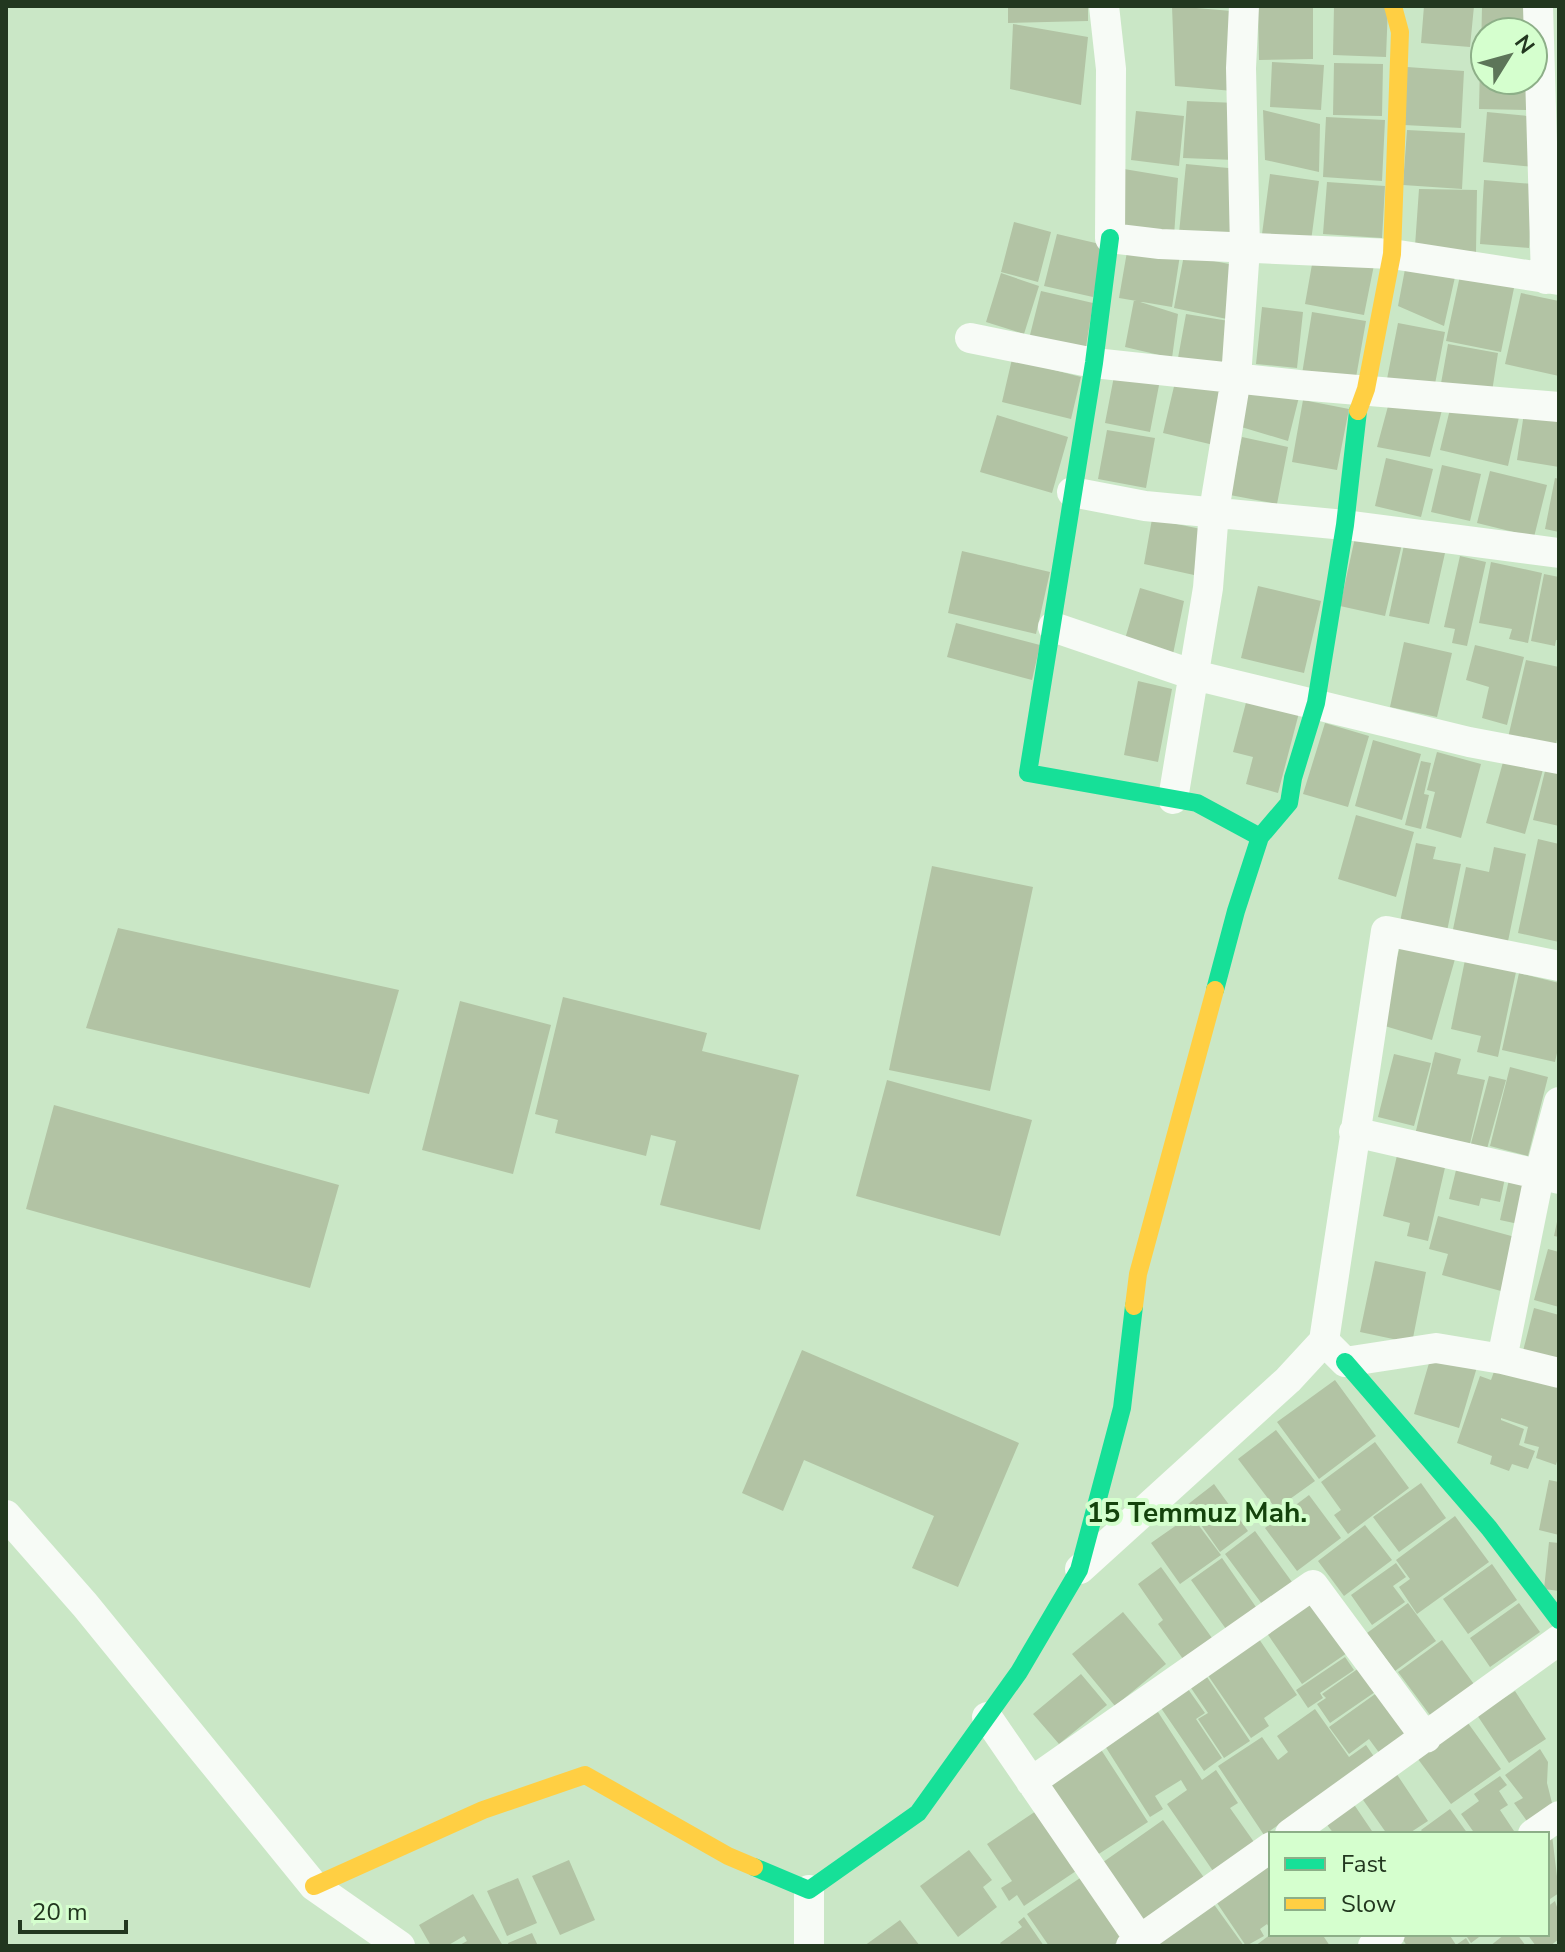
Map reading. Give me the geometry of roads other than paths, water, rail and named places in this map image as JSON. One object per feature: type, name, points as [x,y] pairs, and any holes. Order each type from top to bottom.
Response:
[{"type":"street","points":[[1104,6],[1111,69],[1110,238],[1094,363],[1028,773],[1197,803],[1260,837]]},
{"type":"street","points":[[1173,799],[1208,588],[1214,511],[1236,378],[1245,248],[1241,68],[1244,6]]},
{"type":"street","points":[[809,1890],[918,1813],[1019,1672],[1079,1570],[1122,1408],[1138,1274],[1236,911],[1260,837],[1289,803],[1293,778],[1316,703],[1345,525],[1356,417],[1366,389],[1392,254],[1400,32],[1393,6]]},
{"type":"street","points":[[1110,238],[1160,244],[1392,254],[1552,279],[1538,6]]},
{"type":"street","points":[[970,338],[1094,363],[1559,407]]},
{"type":"street","points":[[1072,492],[1145,506],[1345,525],[1559,553]]},
{"type":"street","points":[[1053,627],[1194,675],[1469,742],[1559,759]]},
{"type":"street","points":[[1079,1570],[1288,1380],[1324,1341],[1386,931],[1559,966]]},
{"type":"street","points":[[1502,1359],[1549,1177],[1559,1102]]},
{"type":"street","points":[[1354,1132],[1549,1177]]},
{"type":"street","points":[[1324,1341],[1489,1528],[1559,1620]]},
{"type":"street","points":[[1345,1362],[1436,1348],[1559,1373]]},
{"type":"street","points":[[6,1515],[85,1605],[314,1886],[400,1946]]},
{"type":"street","points":[[1031,1782],[1313,1585],[1426,1738]]},
{"type":"street","points":[[1293,1832],[1559,1640]]},
{"type":"street","points":[[987,1717],[1138,1944],[1269,1848]]},
{"type":"street","points":[[314,1886],[483,1810],[585,1775],[728,1856],[809,1890]]},
{"type":"street","points":[[1536,1832],[1559,1816]]},
{"type":"street","points":[[809,1890],[809,1946]]},
{"type":"district","name":"15 Temmuz Mah.","points":[[1197,1512]]}]
